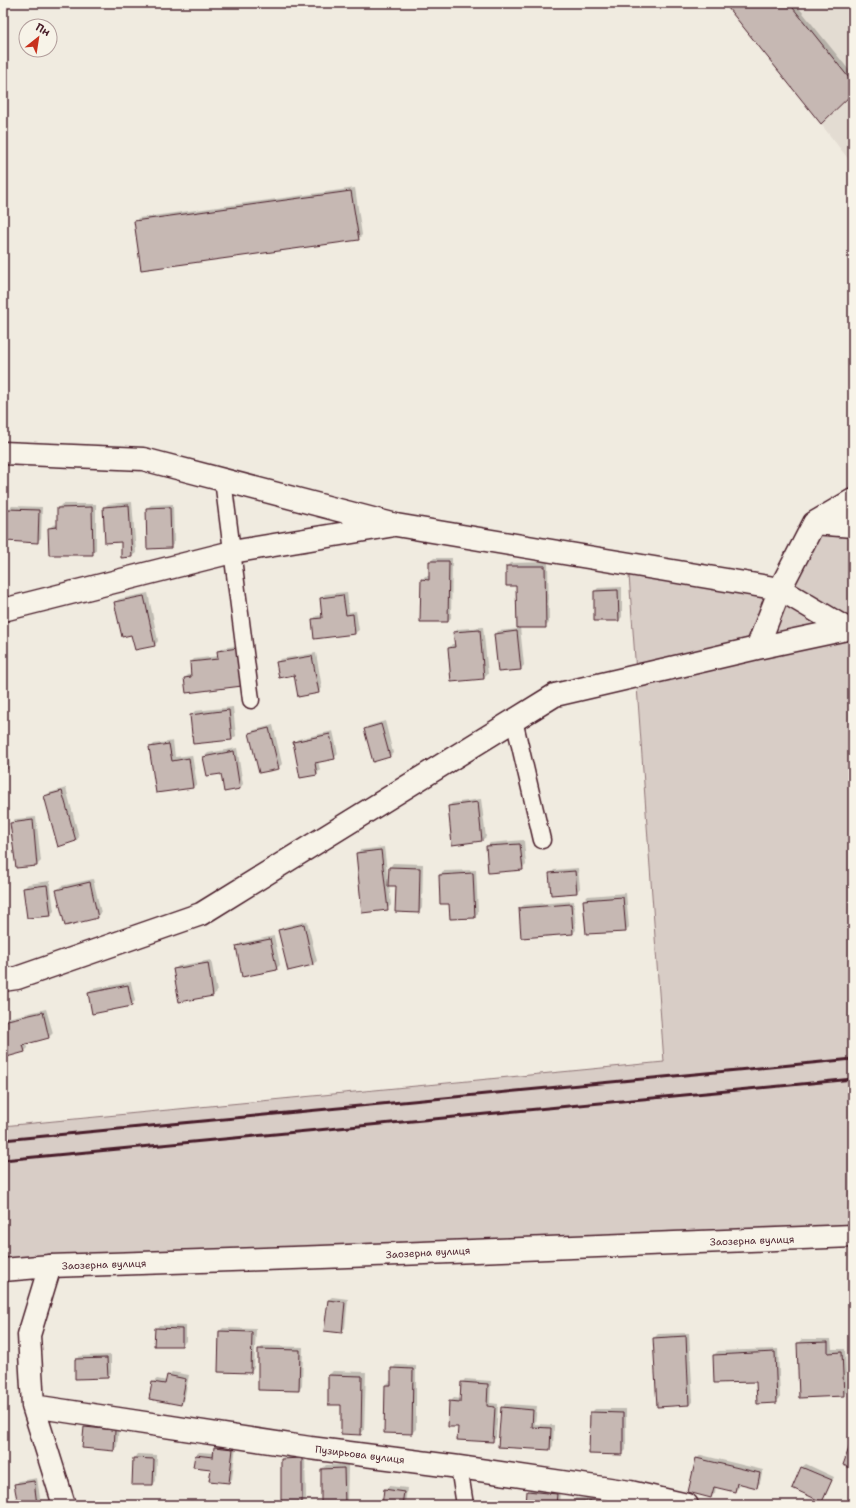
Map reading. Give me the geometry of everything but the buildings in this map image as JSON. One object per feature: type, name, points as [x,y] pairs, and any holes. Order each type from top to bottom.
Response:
[{"type":"street","points":[[3,453],[142,459],[396,524],[780,589],[850,629]]},
{"type":"street","points":[[757,648],[780,589],[814,523],[853,500]]},
{"type":"street","points":[[814,523],[853,526]]},
{"type":"street","points":[[3,610],[232,552],[396,524]]},
{"type":"street","points":[[3,980],[17,978],[201,914],[555,695],[757,648],[850,629]]},
{"type":"street","name":"Заозерна вулиця","points":[[3,1270],[50,1266],[853,1236]]},
{"type":"street","points":[[50,1266],[29,1335],[33,1406],[64,1505]]},
{"type":"street","name":"Пузирьова вулиця","points":[[33,1406],[310,1448],[459,1467],[631,1498],[687,1505]]},
{"type":"lane","points":[[223,480],[251,700]]},
{"type":"lane","points":[[514,720],[542,840]]},
{"type":"lane","points":[[459,1467],[465,1505]]},
{"type":"shaded area","points":[[724,3],[853,3],[853,165],[821,124]]},
{"type":"shaded area","points":[[816,534],[853,536],[853,1236],[3,1270],[3,1126],[664,1062],[629,575],[783,600]]},
{"type":"railway","points":[[3,1140],[853,1059]]},
{"type":"railway","points":[[3,1160],[853,1079]]}]
